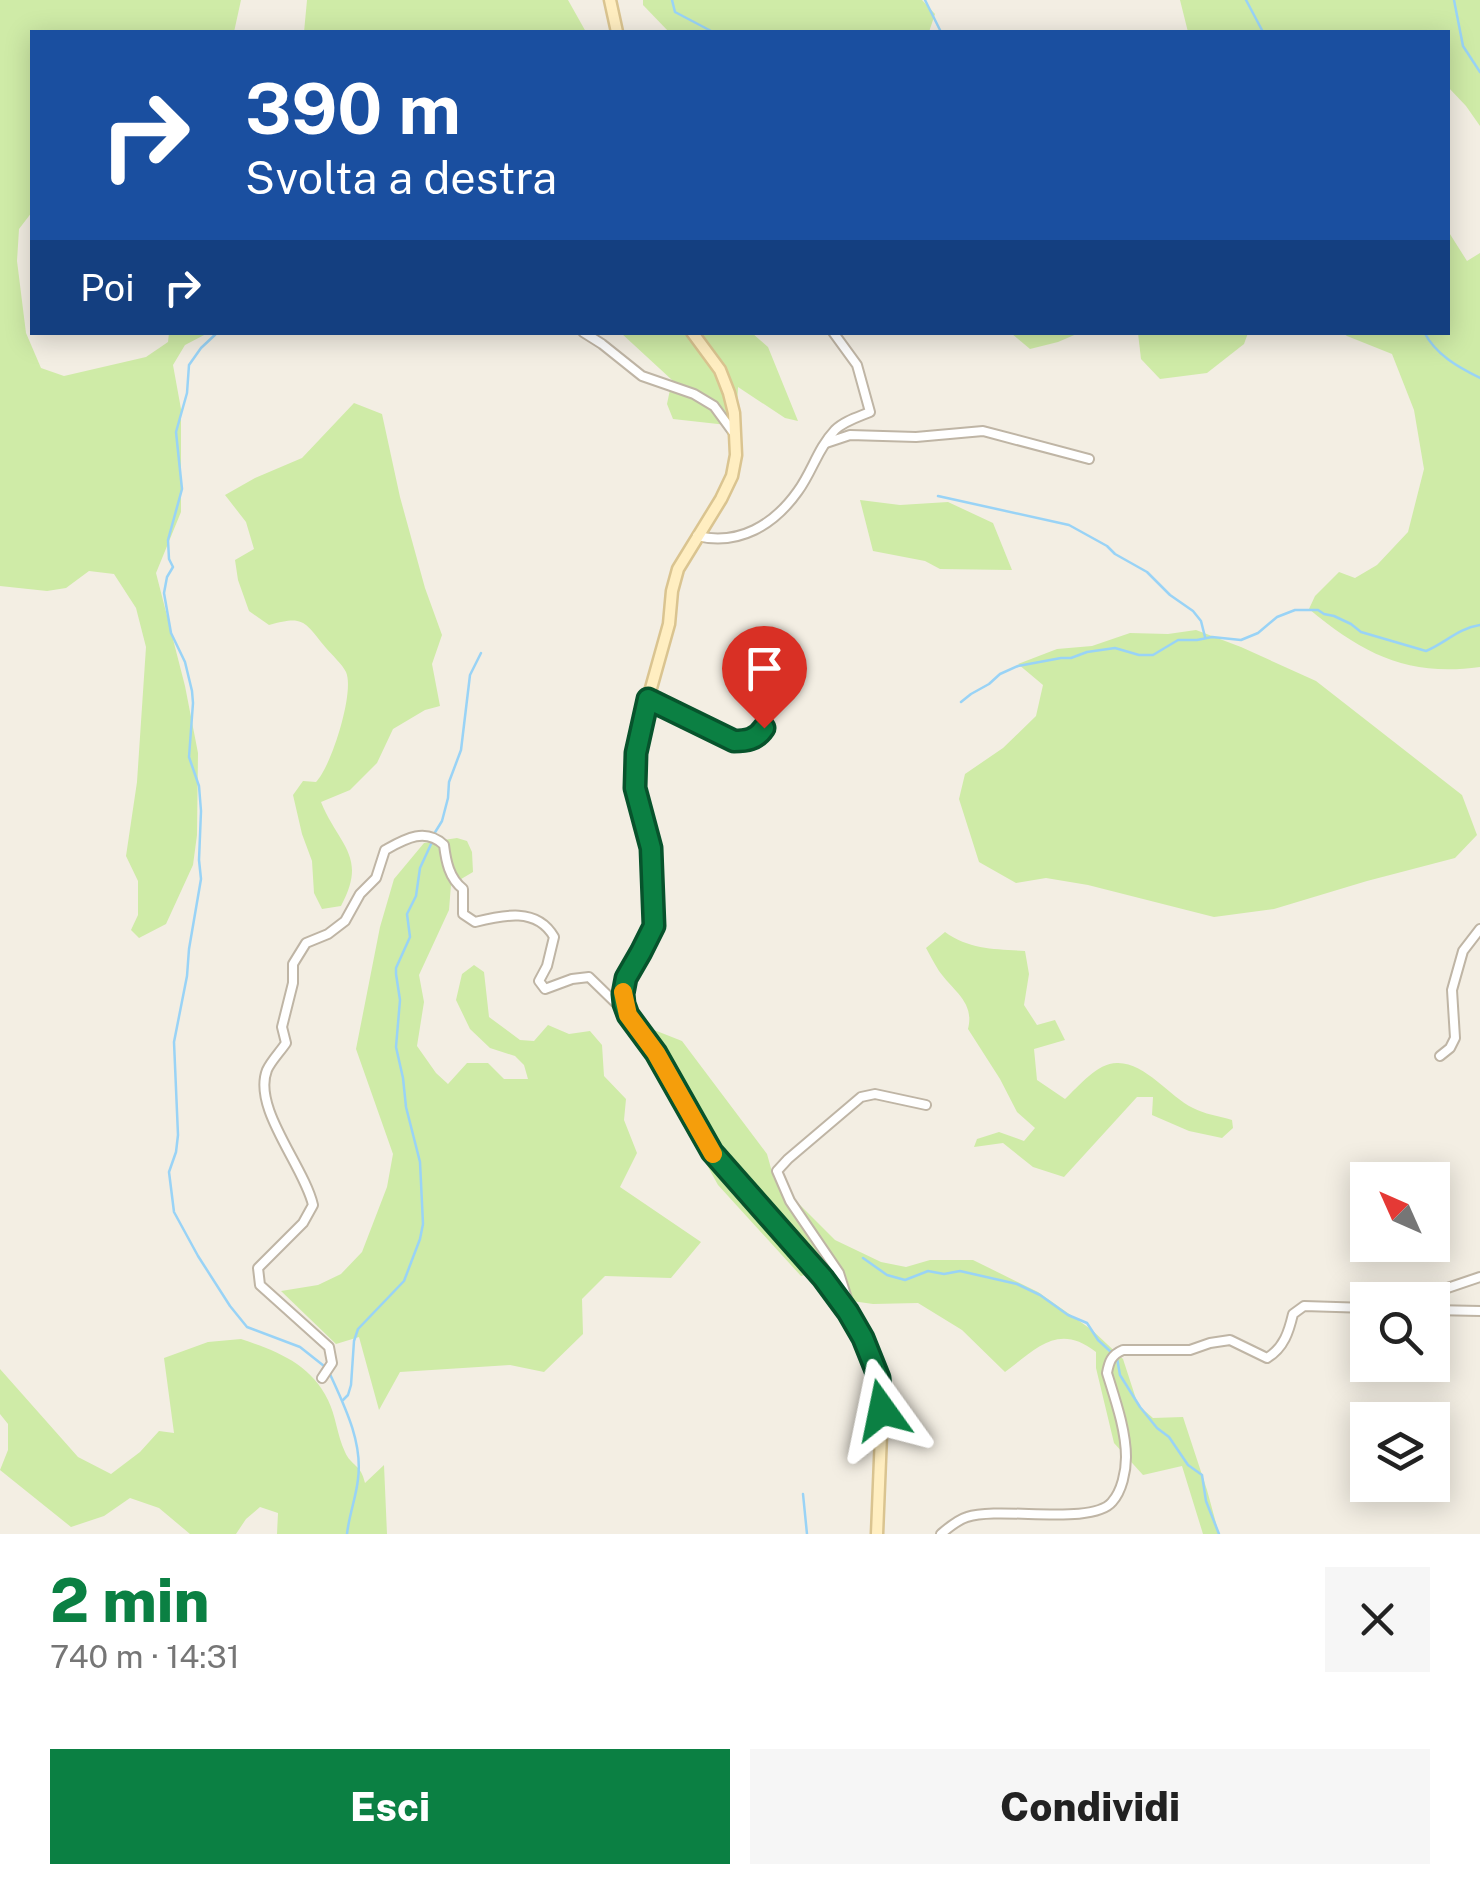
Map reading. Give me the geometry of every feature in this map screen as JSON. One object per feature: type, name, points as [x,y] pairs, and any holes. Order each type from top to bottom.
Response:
[{"type":"street","points":[[610,0],[617,30]]},
{"type":"street","points":[[588,335],[642,376],[694,394],[714,406],[736,436]]},
{"type":"street","points":[[628,1015],[623,994],[626,978],[654,926],[651,848],[635,788],[636,753],[669,624],[678,570],[732,476],[736,456],[729,392],[720,370],[694,335]]},
{"type":"street","points":[[697,536],[716,541],[742,536],[771,522],[798,491],[837,428],[870,412],[857,365],[835,335]]},
{"type":"street","points":[[826,443],[850,435],[916,437],[983,432],[1089,459]]},
{"type":"street","points":[[648,699],[734,741],[753,738],[768,721]]},
{"type":"street","points":[[322,1378],[332,1362],[329,1347],[260,1285],[258,1268],[302,1222],[312,1205],[310,1192],[264,1094],[267,1071],[286,1044],[282,1027],[293,983],[293,964],[306,943],[328,934],[344,921],[360,894],[376,878],[385,850],[408,836],[437,838],[444,845],[447,864],[463,889],[462,914],[474,922],[515,914],[548,926],[554,937],[539,981],[545,988],[590,978],[628,1015],[656,1053],[712,1152],[823,1278],[857,1328]]},
{"type":"street","points":[[1440,1056],[1456,1038],[1452,990],[1463,951],[1480,930]]},
{"type":"street","points":[[877,1534],[882,1410],[879,1378],[839,1272],[790,1201],[777,1172],[861,1097],[875,1094],[926,1105]]},
{"type":"street","points":[[1450,1287],[1480,1277]]},
{"type":"street","points":[[940,1534],[966,1516],[1069,1514],[1098,1511],[1112,1504],[1126,1455],[1107,1373],[1109,1360],[1116,1353],[1190,1350],[1230,1340],[1268,1358],[1288,1334],[1293,1314],[1304,1306],[1350,1307]]},
{"type":"street","points":[[1450,1310],[1480,1311]]},
{"type":"green space","points":[[0,0],[241,0],[234,30],[30,30],[30,215],[19,229],[17,261],[26,333],[41,368],[64,376],[146,357],[168,342],[169,335],[204,335],[185,345],[173,365],[181,409],[181,512],[156,573],[198,753],[197,835],[193,865],[166,924],[139,938],[131,930],[138,915],[138,881],[126,856],[137,782],[146,647],[136,608],[114,574],[89,571],[66,588],[47,591],[0,586]]},
{"type":"green space","points":[[307,0],[568,0],[585,30],[304,30]]},
{"type":"green space","points":[[643,0],[922,0],[935,14],[930,30],[667,30],[643,5]]},
{"type":"green space","points":[[1180,0],[1480,0],[1480,126],[1450,89],[1450,30],[1188,30]]},
{"type":"green space","points":[[1450,234],[1467,261],[1480,253],[1480,667],[1430,668],[1388,659],[1348,638],[1309,609],[1315,596],[1339,572],[1355,578],[1377,565],[1408,532],[1424,469],[1414,410],[1392,354],[1347,336],[1450,335]]},
{"type":"green space","points":[[623,335],[754,335],[768,347],[798,421],[785,418],[738,387],[736,426],[673,419],[667,404],[672,380]]},
{"type":"green space","points":[[1013,335],[1074,335],[1058,342],[1030,349]]},
{"type":"green space","points":[[1138,335],[1247,335],[1244,344],[1207,373],[1160,379],[1141,359]]},
{"type":"green space","points":[[354,403],[382,414],[400,497],[442,635],[432,664],[440,706],[425,710],[393,729],[377,763],[350,790],[321,802],[348,852],[352,875],[341,906],[322,909],[314,893],[312,861],[293,795],[303,781],[316,782],[328,761],[344,712],[346,672],[302,623],[269,625],[249,611],[235,560],[254,549],[246,522],[225,495],[302,458]]},
{"type":"green space","points":[[860,500],[900,505],[948,502],[993,523],[1012,570],[940,569],[925,561],[873,551]]},
{"type":"green space","points":[[1196,630],[1316,681],[1462,795],[1477,835],[1455,858],[1274,909],[1214,917],[1088,885],[1046,878],[1016,883],[979,862],[959,799],[965,774],[1003,748],[1036,716],[1043,685],[1018,664],[1057,649],[1092,646],[1130,633]]},
{"type":"green space","points":[[457,838],[467,841],[473,872],[451,885],[449,910],[419,975],[424,1002],[417,1046],[448,1084],[467,1063],[488,1063],[504,1079],[528,1079],[524,1065],[515,1056],[490,1048],[470,1029],[456,1000],[462,974],[474,965],[484,972],[489,1017],[520,1040],[534,1041],[548,1025],[569,1034],[590,1031],[602,1045],[604,1076],[626,1099],[624,1120],[637,1153],[620,1187],[701,1242],[671,1278],[605,1276],[582,1299],[583,1334],[544,1372],[510,1365],[400,1372],[379,1410],[359,1337],[336,1344],[281,1291],[318,1285],[341,1274],[362,1252],[387,1187],[393,1154],[356,1049],[380,927],[394,879],[424,843]]},
{"type":"green space","points":[[945,932],[974,945],[1025,951],[1029,974],[1024,1005],[1037,1025],[1055,1020],[1065,1040],[1034,1049],[1037,1080],[1065,1099],[1102,1067],[1127,1064],[1193,1108],[1232,1120],[1233,1128],[1222,1138],[1189,1131],[1152,1115],[1153,1097],[1137,1097],[1064,1177],[1033,1167],[1003,1143],[974,1147],[977,1139],[999,1132],[1024,1141],[1035,1128],[1017,1112],[968,1029],[966,1004],[926,948]]},
{"type":"green space","points":[[644,1026],[682,1041],[767,1154],[774,1179],[835,1240],[881,1262],[906,1267],[930,1260],[973,1260],[1038,1292],[1092,1330],[1123,1359],[1138,1405],[1153,1418],[1183,1417],[1219,1534],[1203,1534],[1182,1466],[1143,1475],[1114,1443],[1096,1368],[1096,1352],[1082,1343],[1070,1339],[1048,1342],[1005,1372],[962,1330],[918,1303],[845,1300],[820,1271],[801,1276],[718,1185],[692,1138]]},
{"type":"green space","points":[[241,1339],[280,1354],[312,1377],[331,1406],[345,1452],[365,1483],[384,1465],[387,1534],[277,1534],[278,1513],[260,1507],[236,1534],[190,1534],[159,1508],[130,1498],[104,1516],[71,1527],[0,1470],[8,1450],[8,1424],[0,1414],[0,1369],[78,1457],[111,1474],[159,1431],[174,1433],[164,1358],[208,1342]]},
{"type":"waterway","points":[[672,0],[675,12],[709,30]]},
{"type":"waterway","points":[[925,0],[940,30]]},
{"type":"waterway","points":[[1246,0],[1262,30]]},
{"type":"waterway","points":[[1454,0],[1463,46],[1480,72]]},
{"type":"waterway","points":[[215,335],[189,365],[187,393],[176,432],[182,489],[168,540],[173,567],[164,593],[171,633],[185,662],[192,691],[189,757],[199,786],[201,811],[201,879],[174,1042],[178,1135],[169,1172],[174,1212],[230,1306],[247,1327],[300,1347],[324,1366]]},
{"type":"waterway","points":[[1426,335],[1441,354],[1480,378]]},
{"type":"waterway","points":[[938,496],[1069,525],[1147,572],[1193,611],[1201,621],[1205,637]]},
{"type":"waterway","points":[[961,702],[1018,666],[1115,648],[1153,655],[1178,640],[1241,640],[1295,610],[1318,610],[1361,632],[1426,651],[1480,625]]},
{"type":"waterway","points":[[434,834],[442,821],[449,782],[461,750],[470,675],[481,653]]},
{"type":"waterway","points":[[343,1400],[351,1385],[358,1329],[404,1281],[423,1224],[420,1162],[396,1047],[400,1000],[396,968],[410,937],[407,914],[432,842]]},
{"type":"waterway","points":[[863,1258],[887,1275],[905,1280],[928,1271],[960,1271],[1017,1284],[1087,1323],[1111,1352]]},
{"type":"waterway","points":[[1117,1358],[1120,1375],[1140,1407],[1169,1437],[1188,1465],[1202,1475],[1206,1501],[1219,1534]]},
{"type":"waterway","points":[[329,1372],[358,1451],[358,1479],[347,1534]]},
{"type":"waterway","points":[[803,1494],[807,1534]]},
{"type":"slow traffic","points":[[623,992],[628,1015],[656,1053],[713,1154]]},
{"type":"route","points":[[764,728],[747,741],[734,741],[648,699],[636,753],[635,788],[651,848],[654,926],[626,978],[624,1004],[712,1152],[848,1312],[879,1378],[882,1410]]}]
